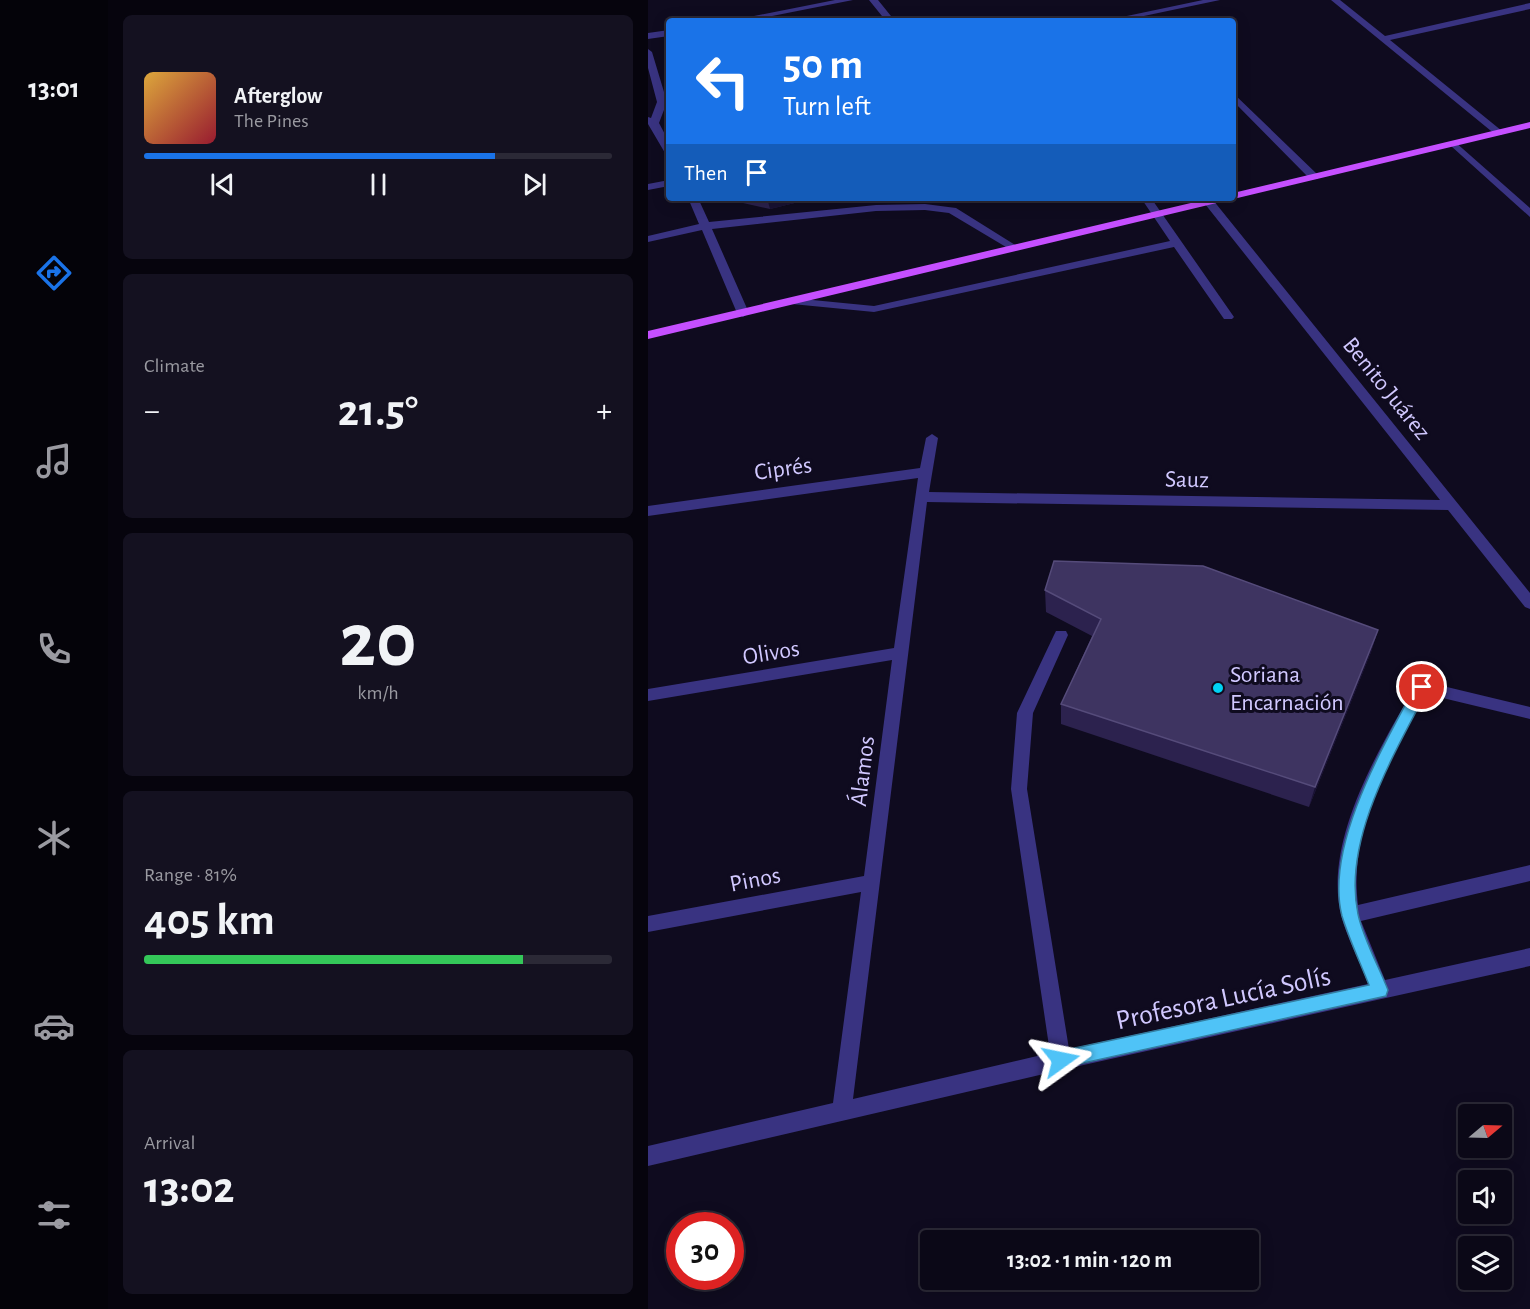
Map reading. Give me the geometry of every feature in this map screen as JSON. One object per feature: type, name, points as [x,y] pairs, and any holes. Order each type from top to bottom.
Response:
[{"type":"main road","points":[[1236,195],[1530,126]]},
{"type":"main road","points":[[648,335],[1213,201]]},
{"type":"street","points":[[750,18],[849,0]]},
{"type":"street","points":[[873,0],[888,18]]},
{"type":"street","points":[[1118,18],[1147,10],[1216,0]]},
{"type":"street","points":[[1335,0],[1499,133]]},
{"type":"street","points":[[1383,39],[1530,6]]},
{"type":"street","points":[[1147,10],[1155,18]]},
{"type":"street","points":[[648,36],[666,33]]},
{"type":"street","points":[[648,52],[665,101]]},
{"type":"street","points":[[1236,99],[1314,177]]},
{"type":"street","points":[[648,105],[665,101]]},
{"type":"street","points":[[665,101],[651,122],[666,146]]},
{"type":"street","points":[[1454,144],[1530,214]]},
{"type":"street","points":[[648,187],[666,184]]},
{"type":"street","points":[[694,201],[743,313]]},
{"type":"street","points":[[1148,201],[1228,317]]},
{"type":"street","name":"Benito Juárez","points":[[1209,202],[1530,603]]},
{"type":"street","points":[[648,239],[705,226],[876,208],[925,207],[952,210],[1015,248]]},
{"type":"street","points":[[792,301],[874,309],[1177,243]]},
{"type":"street","name":"Álamos","points":[[842,1110],[921,497],[932,438]]},
{"type":"street","name":"Ciprés","points":[[648,511],[925,472]]},
{"type":"street","name":"Sauz","points":[[921,497],[1452,505]]},
{"type":"street","points":[[1061,635],[1025,713],[1019,789],[1061,1060]]},
{"type":"street","name":"Olivos","points":[[648,695],[901,653]]},
{"type":"street","points":[[1380,990],[1350,915],[1347,884],[1350,858],[1371,784],[1422,687],[1530,713]]},
{"type":"street","points":[[1350,915],[1530,873]]},
{"type":"street","name":"Pinos","points":[[648,924],[872,882]]},
{"type":"street","name":"Profesora Lucía Solís","points":[[648,1156],[1061,1060],[1530,957]]},
{"type":"building","name":"Soriana Encarnación","points":[[1054,561],[1203,566],[1378,630],[1315,787],[1061,704],[1101,619],[1045,590]]},
{"type":"place","name":"Soriana Encarnación","points":[[1218,688]]},
{"type":"route","points":[[1061,1060],[1380,990],[1350,915],[1347,884],[1350,858],[1371,784],[1422,687]]}]
